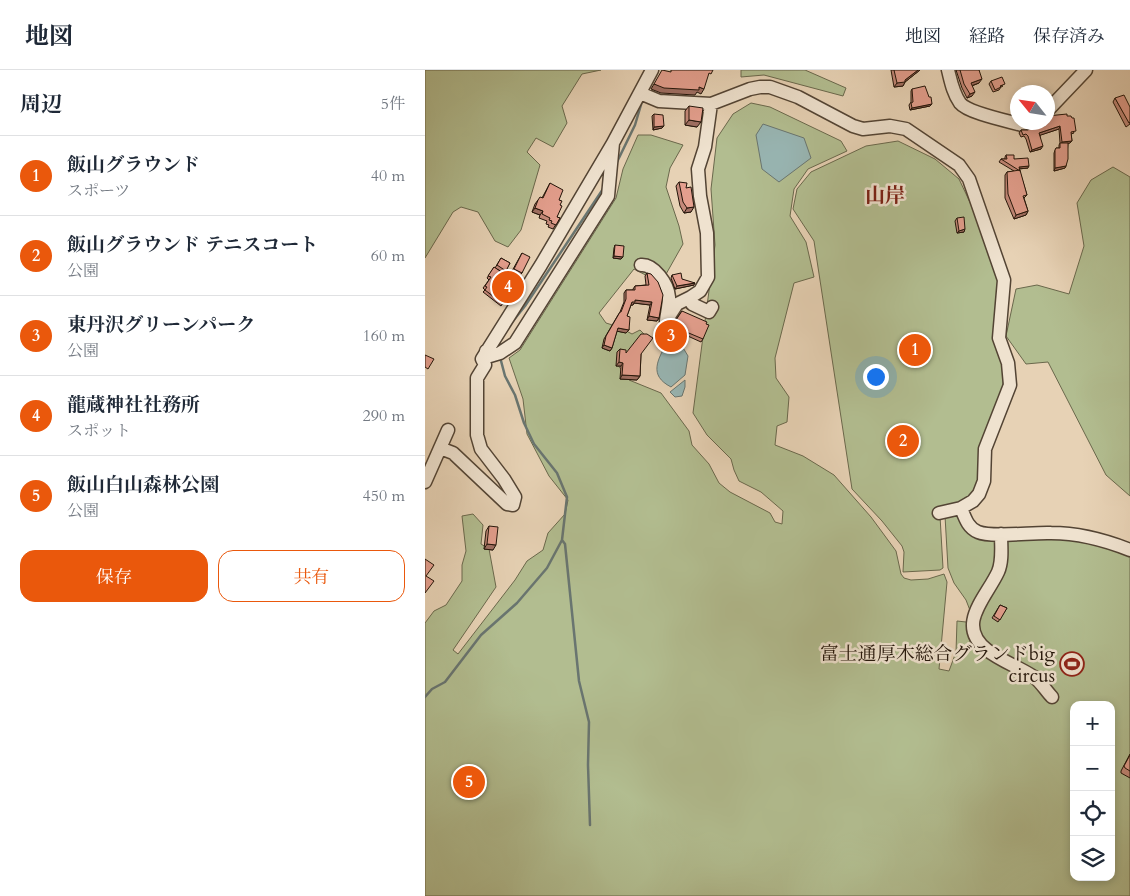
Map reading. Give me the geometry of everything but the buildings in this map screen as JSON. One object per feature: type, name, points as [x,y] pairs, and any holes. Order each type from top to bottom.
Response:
[{"type":"street","points":[[440,448],[453,453],[507,504],[513,505],[515,496],[481,449],[477,435],[477,378],[485,365],[482,359],[541,265],[613,143],[652,70]]},
{"type":"street","points":[[949,70],[952,88],[965,107],[1010,121]]},
{"type":"street","points":[[1055,103],[1086,70]]},
{"type":"street","points":[[639,93],[659,101],[711,104],[750,89],[770,87],[798,97],[853,126],[863,129],[890,126],[906,129],[964,170],[969,179],[1004,280],[999,338],[1008,363],[1010,379],[1008,391],[985,449],[984,481],[976,498],[961,508],[939,513]]},
{"type":"street","points":[[641,265],[645,264],[653,269],[667,288],[669,297],[666,321],[677,304],[700,291],[708,277],[707,232],[700,196],[698,169],[705,147],[711,104]]},
{"type":"street","points":[[486,352],[491,356],[500,353],[515,343],[608,196],[613,143]]},
{"type":"street","points":[[691,297],[691,304],[709,312],[712,307]]},
{"type":"street","points":[[425,482],[448,430]]},
{"type":"street","points":[[961,508],[966,521],[974,530],[985,534],[1073,534],[1098,539],[1130,550]]},
{"type":"street","points":[[1001,534],[1001,560],[998,571],[976,609],[972,622],[973,630],[976,638],[988,651],[1020,673],[1035,678],[1052,698]]},
{"type":"green space","points":[[425,70],[601,70],[582,74],[562,106],[567,123],[553,147],[536,138],[527,152],[540,165],[521,230],[508,247],[495,241],[478,212],[461,207],[453,212],[425,258]]},
{"type":"green space","points":[[741,70],[805,70],[846,88],[843,96],[764,75],[741,77]]},
{"type":"green space","points":[[751,103],[770,107],[841,141],[847,151],[808,169],[794,189],[790,216],[806,242],[814,277],[794,283],[775,358],[776,378],[789,397],[787,422],[777,426],[775,445],[803,456],[834,475],[871,517],[896,551],[901,574],[904,578],[911,580],[928,579],[944,574],[947,582],[939,669],[949,671],[956,652],[957,621],[976,626],[966,600],[954,583],[948,568],[945,516],[957,511],[968,529],[1064,536],[1119,550],[1130,557],[1130,896],[425,896],[425,623],[434,611],[446,605],[462,581],[462,565],[466,551],[462,516],[473,514],[483,525],[481,544],[489,549],[496,587],[453,650],[458,654],[515,580],[527,561],[543,550],[548,533],[565,514],[568,500],[549,476],[527,434],[523,399],[509,358],[520,350],[616,198],[623,169],[638,135],[651,135],[683,145],[670,168],[666,187],[683,244],[661,283],[634,269],[599,313],[606,323],[632,334],[640,330],[645,335],[617,364],[629,380],[661,393],[689,431],[692,445],[709,464],[719,483],[730,492],[770,513],[775,522],[782,524],[783,511],[761,492],[739,481],[731,459],[707,435],[693,413],[715,245],[711,189],[717,138],[733,114]]},
{"type":"green space","points":[[898,141],[935,159],[959,179],[976,215],[999,273],[1004,373],[1002,395],[976,490],[968,499],[940,516],[943,568],[940,570],[903,572],[904,552],[902,546],[852,489],[814,241],[793,209],[797,189],[811,172],[866,146]]},
{"type":"green space","points":[[1113,167],[1130,177],[1130,496],[1106,475],[1048,362],[1026,364],[1006,336],[1016,289],[1037,285],[1069,294],[1084,246],[1077,203],[1091,180]]},
{"type":"water","points":[[763,124],[804,138],[811,158],[779,182],[762,169],[756,135]]},
{"type":"water","points":[[679,341],[688,356],[685,375],[671,387],[659,377],[657,372],[658,361],[667,342]]},
{"type":"water","points":[[685,380],[682,396],[675,397],[670,392]]},
{"type":"waterway","points":[[617,162],[635,125],[643,98]]},
{"type":"waterway","points":[[513,321],[603,189]]},
{"type":"waterway","points":[[425,697],[432,689],[445,682],[481,635],[517,603],[547,568],[562,540],[567,497],[557,473],[534,444],[524,423],[515,395],[505,376],[500,357]]},
{"type":"waterway","points":[[562,540],[565,544],[579,681],[589,722],[590,825]]},
{"type":"place","name":"龍蔵神社社務所","points":[[508,287]]},
{"type":"place","name":"東丹沢グリーンパーク","points":[[671,336]]},
{"type":"place","name":"飯山グラウンド","points":[[915,350]]},
{"type":"place","name":"飯山グラウンド テニスコート","points":[[903,441]]},
{"type":"place","name":"富士通厚木総合グランドbig circus","points":[[1072,664]]},
{"type":"place","name":"飯山白山森林公園","points":[[469,782]]},
{"type":"district","name":"山岸","points":[[885,195]]}]
